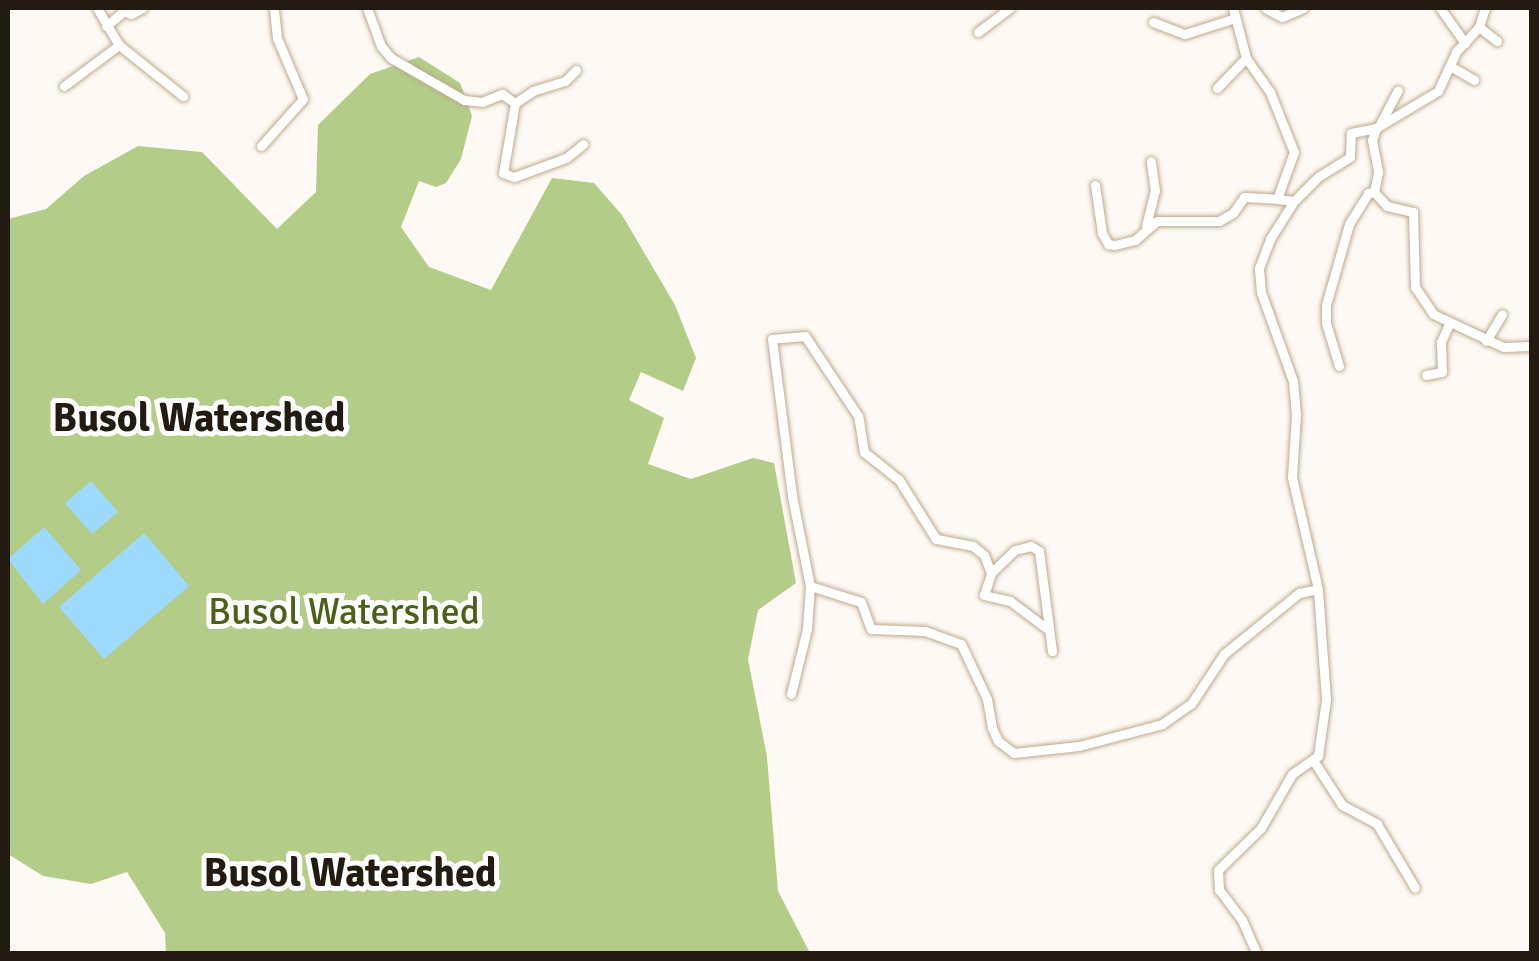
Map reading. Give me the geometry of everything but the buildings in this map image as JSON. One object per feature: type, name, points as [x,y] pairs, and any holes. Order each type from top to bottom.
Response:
[{"type":"street","points":[[98,8],[119,45],[183,96]]},
{"type":"street","points":[[106,26],[124,11],[130,14],[143,8]]},
{"type":"street","points":[[368,8],[381,46],[391,58],[464,100],[482,102],[502,94],[515,103]]},
{"type":"street","points":[[978,32],[1010,8]]},
{"type":"street","points":[[1265,8],[1282,17],[1303,8]]},
{"type":"street","points":[[1440,8],[1465,43]]},
{"type":"street","points":[[1258,954],[1242,920],[1219,890],[1218,870],[1261,828],[1292,774],[1322,750],[1326,712],[1318,589],[1292,477],[1296,416],[1292,381],[1258,277],[1270,239],[1294,201],[1318,177],[1350,158],[1354,129],[1378,126],[1438,91],[1450,66],[1479,27],[1485,8]]},
{"type":"street","points":[[262,146],[302,100],[271,10]]},
{"type":"street","points":[[1153,22],[1184,34],[1234,13],[1246,58],[1270,92],[1294,152],[1278,199]]},
{"type":"street","points":[[1479,27],[1497,41]]},
{"type":"street","points":[[64,86],[119,45]]},
{"type":"street","points":[[1217,88],[1246,58]]},
{"type":"street","points":[[1450,66],[1474,80]]},
{"type":"street","points":[[515,103],[566,81],[576,70]]},
{"type":"street","points":[[1374,192],[1378,172],[1372,140],[1398,90]]},
{"type":"street","points":[[515,103],[502,162],[507,176],[566,158],[583,144]]},
{"type":"street","points":[[1095,186],[1108,244],[1135,240],[1146,226],[1155,191],[1150,161]]},
{"type":"street","points":[[1374,192],[1387,206],[1413,212],[1412,273],[1418,297],[1449,324],[1486,341],[1517,350],[1532,346]]},
{"type":"street","points":[[1339,366],[1326,323],[1326,305],[1349,224],[1368,194],[1374,192]]},
{"type":"street","points":[[1146,226],[1174,219],[1219,221],[1233,212],[1244,197],[1294,201]]},
{"type":"street","points":[[1486,341],[1502,314]]},
{"type":"street","points":[[1426,375],[1442,372],[1441,342],[1449,324]]},
{"type":"street","points":[[791,694],[807,630],[810,586],[792,496],[771,344],[774,336],[805,336],[858,416],[864,452],[899,480],[936,539],[973,546],[984,555],[990,572]]},
{"type":"street","points":[[1046,628],[1010,601],[984,595],[990,572],[1015,550],[1031,546],[1039,551],[1052,651]]},
{"type":"street","points":[[810,586],[861,602],[870,629],[925,630],[961,644],[989,702],[998,741],[1014,753],[1079,746],[1162,724],[1191,704],[1224,654],[1299,593],[1318,589]]},
{"type":"street","points":[[1314,760],[1342,805],[1377,824],[1415,888]]},
{"type":"green space","name":"Busol Watershed","points":[[419,57],[460,83],[472,116],[461,159],[446,183],[436,187],[419,181],[401,227],[429,267],[491,290],[552,178],[594,183],[622,215],[675,305],[696,358],[683,391],[641,372],[629,400],[664,418],[648,464],[691,479],[753,458],[774,463],[796,583],[758,610],[748,659],[767,757],[778,891],[810,953],[166,953],[165,933],[127,872],[91,884],[43,876],[8,854],[8,219],[46,209],[84,176],[138,146],[202,152],[277,229],[316,192],[318,125],[370,74]]},
{"type":"water","points":[[91,481],[118,512],[92,534],[65,503]]},
{"type":"water","points":[[44,527],[81,570],[43,604],[8,559]]},
{"type":"water","points":[[144,533],[189,586],[104,659],[59,607]]},
{"type":"district","name":"Busol Watershed","points":[[199,418]]},
{"type":"district","name":"Busol Watershed","points":[[350,873]]}]
